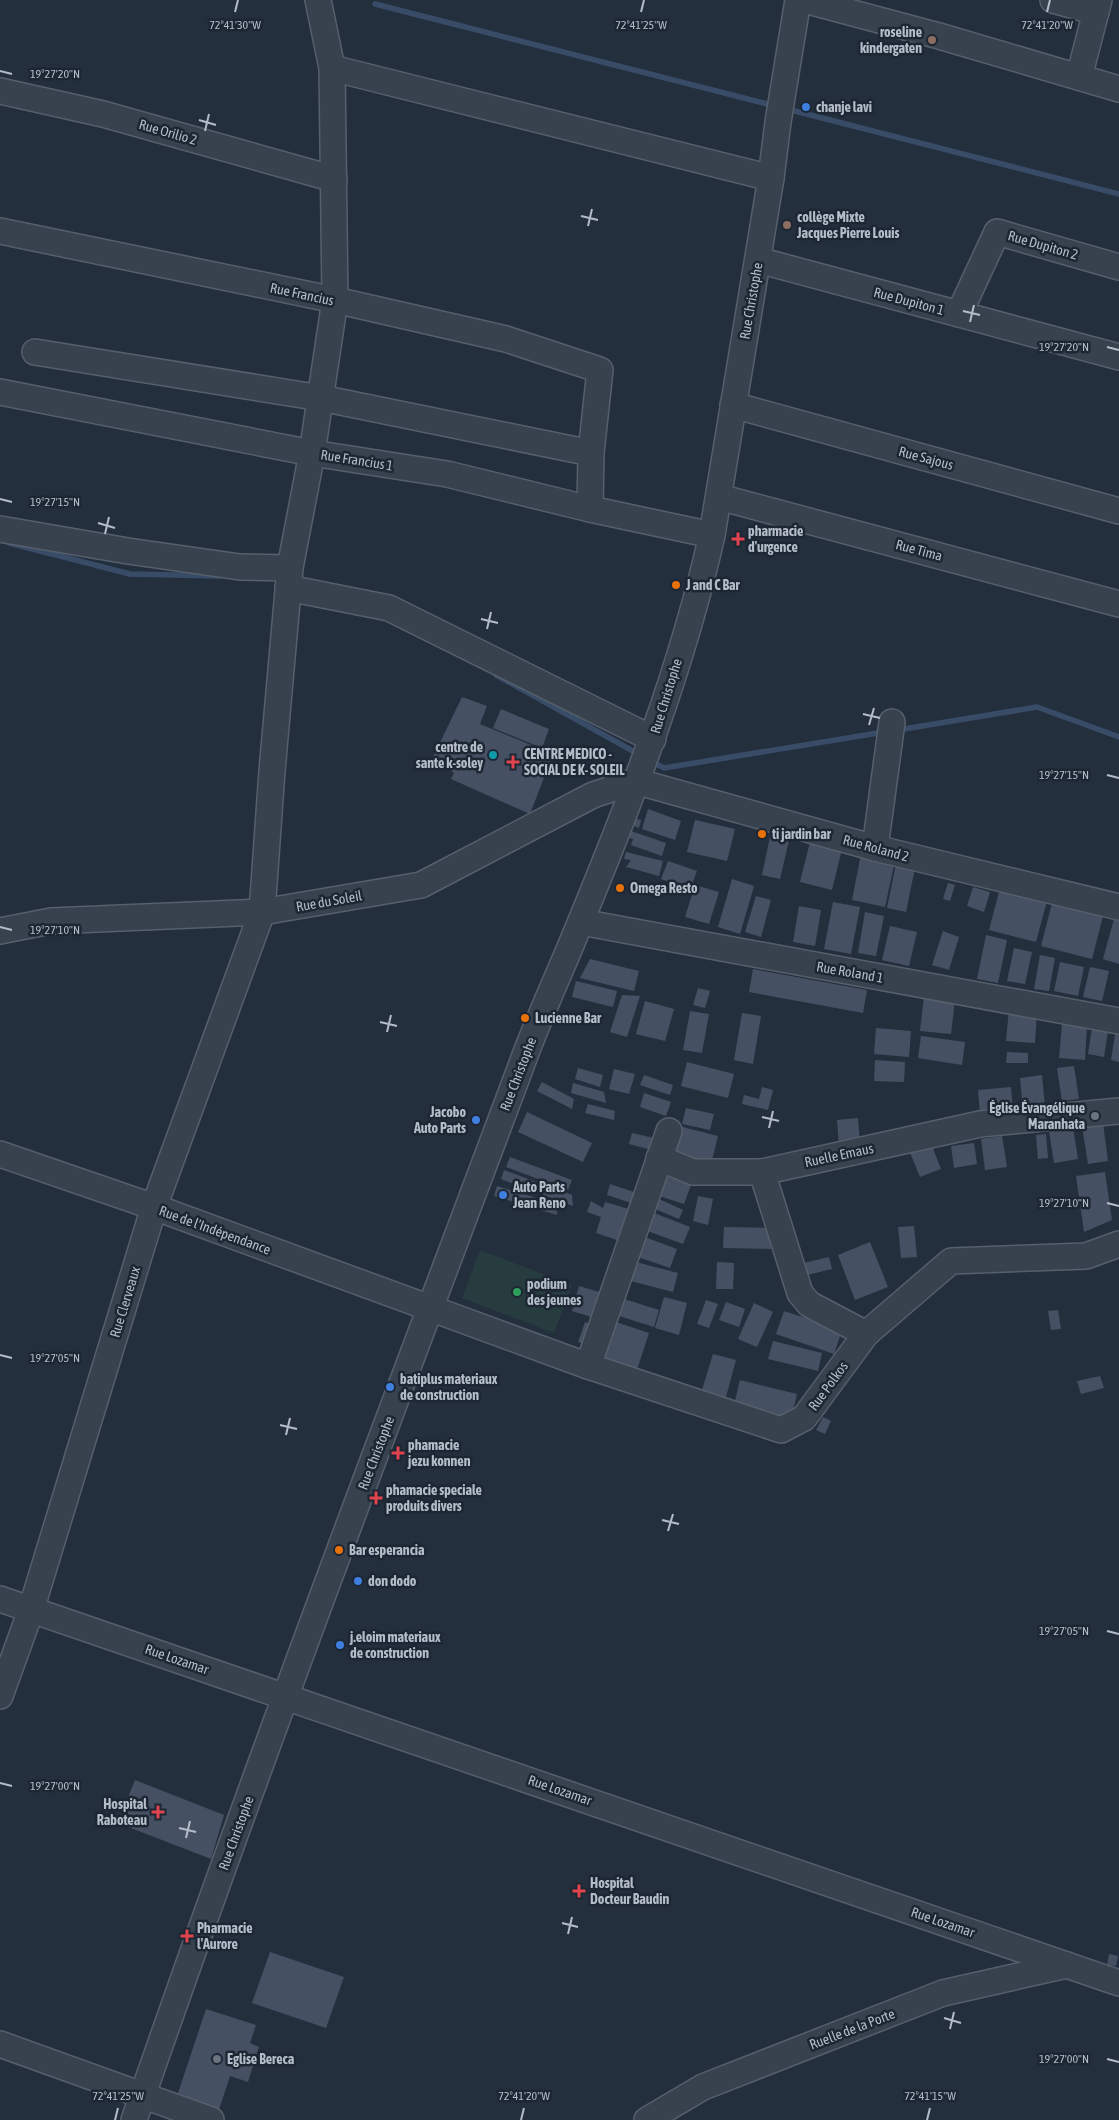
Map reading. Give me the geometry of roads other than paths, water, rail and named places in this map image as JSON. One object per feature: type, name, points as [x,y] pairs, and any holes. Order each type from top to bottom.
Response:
[{"type":"street","name":"Rue Clerveaux","points":[[0,1696],[31,1610],[154,1208],[262,912],[289,578],[312,453],[335,300],[332,68],[318,0]]},
{"type":"street","name":"Rue Christophe","points":[[134,2120],[285,1696],[523,1060],[653,739],[702,582],[712,534],[758,260],[798,0]]},
{"type":"street","points":[[804,0],[940,36],[1119,89]]},
{"type":"street","points":[[1053,0],[1097,6],[1079,78]]},
{"type":"street","points":[[332,68],[771,178]]},
{"type":"street","name":"Rue Orilio 2","points":[[0,91],[103,114],[334,179]]},
{"type":"street","name":"Rue Francius","points":[[0,231],[335,300],[506,339],[600,370],[591,453]]},
{"type":"street","name":"Rue Dupiton 2","points":[[959,314],[997,232],[1119,267]]},
{"type":"street","name":"Rue Dupiton 1","points":[[758,260],[1119,357]]},
{"type":"street","points":[[35,352],[321,398],[591,453],[590,510]]},
{"type":"street","name":"Rue Francius 1","points":[[0,392],[312,453],[447,474],[590,510],[712,534]]},
{"type":"street","name":"Rue Sajous","points":[[733,405],[1119,511]]},
{"type":"street","name":"Rue Tima","points":[[719,497],[1119,604]]},
{"type":"street","points":[[0,529],[230,566],[289,578],[389,608],[653,739]]},
{"type":"street","points":[[875,848],[891,733]]},
{"type":"street","name":"Rue du Soleil","points":[[0,932],[51,921],[262,912],[421,885],[593,795],[635,781]]},
{"type":"street","name":"Rue Roland 2","points":[[635,781],[875,848],[1119,907]]},
{"type":"street","name":"Rue Roland 1","points":[[580,922],[1119,1022]]},
{"type":"street","name":"Ruelle Emaus","points":[[659,1158],[693,1172],[762,1172],[980,1124],[1119,1112]]},
{"type":"street","points":[[588,1366],[669,1131]]},
{"type":"street","name":"Rue de l'Indépendance","points":[[0,1154],[430,1308]]},
{"type":"street","points":[[762,1172],[800,1293],[809,1304],[866,1334]]},
{"type":"street","name":"Rue Polkos","points":[[430,1308],[588,1366],[782,1430],[804,1418],[866,1334],[951,1261],[1086,1256],[1119,1244]]},
{"type":"street","name":"Rue Lozamar","points":[[0,1599],[1119,1983]]},
{"type":"street","name":"Ruelle de la Porte","points":[[647,2120],[704,2087],[943,1994],[1067,1965]]},
{"type":"street","points":[[0,2044],[211,2120]]},
{"type":"waterway","points":[[375,4],[775,106]]},
{"type":"waterway","points":[[787,109],[1119,194]]},
{"type":"waterway","points":[[9,543],[130,574],[219,576]]},
{"type":"waterway","points":[[496,675],[640,755]]},
{"type":"waterway","points":[[898,730],[1037,707],[1119,737]]},
{"type":"waterway","points":[[651,761],[664,768],[884,732]]},
{"type":"place","name":"roseline kindergaten","points":[[932,40]]},
{"type":"place","name":"chanje lavi","points":[[806,107]]},
{"type":"place","name":"collège Mixte Jacques Pierre Louis","points":[[787,225]]},
{"type":"place","name":"pharmacie d'urgence","points":[[738,539]]},
{"type":"place","name":"J and C Bar","points":[[676,585]]},
{"type":"place","name":"centre de sante k-soley","points":[[493,755]]},
{"type":"place","name":"CENTRE MEDICO - SOCIAL DE K- SOLEIL","points":[[513,762]]},
{"type":"place","name":"ti jardin bar","points":[[762,834]]},
{"type":"place","name":"Omega Resto","points":[[620,888]]},
{"type":"place","name":"Lucienne Bar","points":[[525,1018]]},
{"type":"place","name":"Église Évangélique Maranhata","points":[[1095,1116]]},
{"type":"place","name":"Jacobo Auto Parts","points":[[476,1120]]},
{"type":"place","name":"Auto Parts Jean Reno","points":[[503,1195]]},
{"type":"place","name":"podium des jeunes","points":[[517,1292]]},
{"type":"place","name":"batiplus materiaux de construction","points":[[390,1387]]},
{"type":"place","name":"phamacie jezu konnen","points":[[398,1453]]},
{"type":"place","name":"phamacie speciale produits divers","points":[[376,1498]]},
{"type":"place","name":"Bar esperancia","points":[[339,1550]]},
{"type":"place","name":"don dodo","points":[[358,1581]]},
{"type":"place","name":"j.eloim materiaux de construction","points":[[340,1645]]},
{"type":"place","name":"Hospital Raboteau","points":[[158,1812]]},
{"type":"place","name":"Hospital Docteur Baudin","points":[[579,1891]]},
{"type":"place","name":"Pharmacie l'Aurore","points":[[187,1936]]},
{"type":"place","name":"Eglise Bereca","points":[[217,2059]]}]
